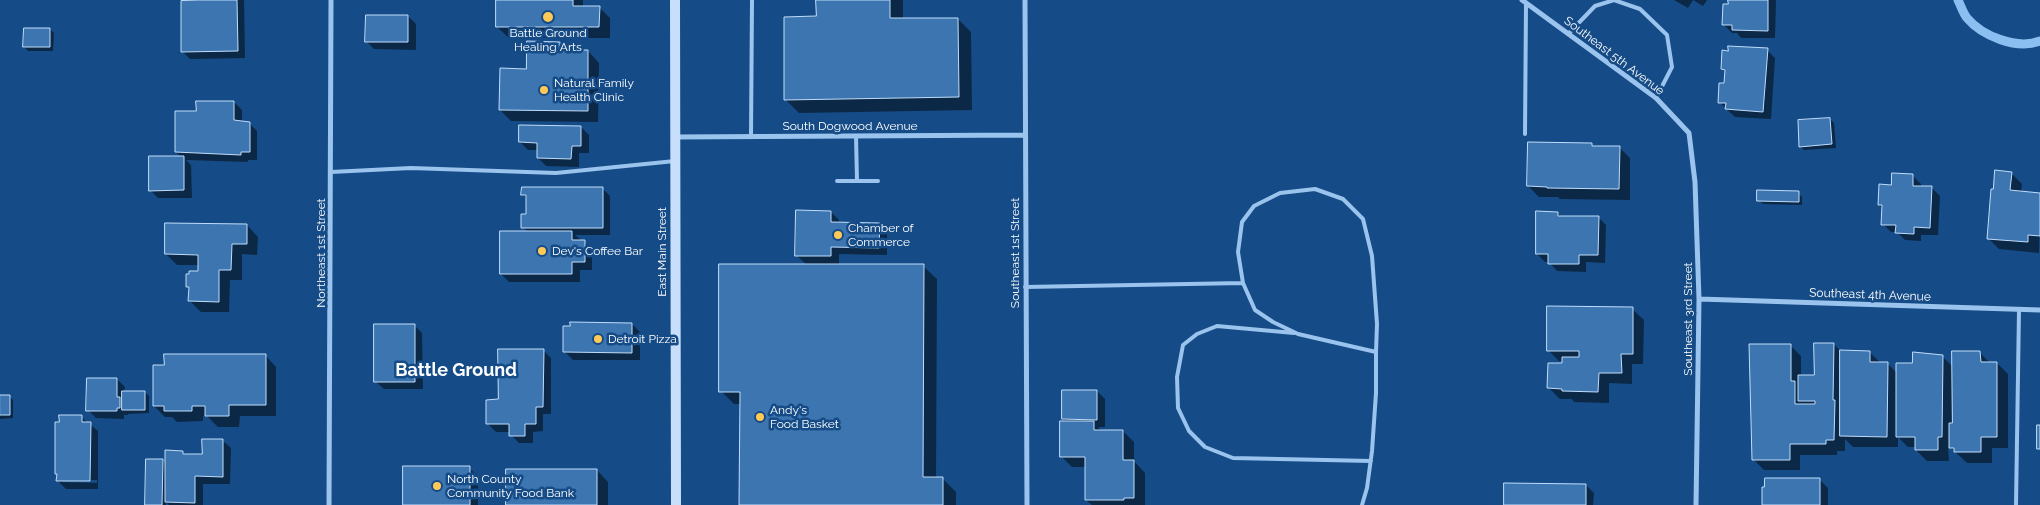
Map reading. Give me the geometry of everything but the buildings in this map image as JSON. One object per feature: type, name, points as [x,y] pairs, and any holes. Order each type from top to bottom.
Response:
[{"type":"main road","name":"East Main Street","points":[[675,0],[676,505]]},
{"type":"street","name":"Northeast 1st Street","points":[[329,505],[331,0]]},
{"type":"street","name":"Southeast 1st Street","points":[[1025,0],[1027,505]]},
{"type":"street","name":"Southeast 5th Avenue","points":[[1524,2],[1656,98],[1689,133]]},
{"type":"street","name":"Southeast 3rd Street","points":[[1689,133],[1695,182],[1699,299],[1696,505]]},
{"type":"street","name":"South Dogwood Avenue","points":[[675,137],[1025,135]]},
{"type":"street","name":"Southeast 4th Avenue","points":[[1699,299],[2040,310]]},
{"type":"lane","points":[[751,136],[752,0]]},
{"type":"lane","points":[[1568,34],[1595,6],[1614,0],[1640,9],[1667,35],[1672,67],[1656,98]]},
{"type":"lane","points":[[1524,2],[1525,134]]},
{"type":"lane","points":[[856,136],[857,182]]},
{"type":"lane","points":[[331,172],[410,168],[497,169],[556,173],[675,161]]},
{"type":"lane","points":[[837,182],[878,182]]},
{"type":"lane","points":[[1298,334],[1273,322],[1255,310],[1243,284],[1238,252],[1242,222],[1254,206],[1280,193],[1314,189],[1342,200],[1363,219],[1372,256],[1377,324],[1376,352],[1371,461],[1362,505]]},
{"type":"lane","points":[[1026,287],[1243,284]]},
{"type":"lane","points":[[2016,505],[2019,310]]},
{"type":"lane","points":[[1371,461],[1232,458],[1204,447],[1189,430],[1178,408],[1177,377],[1183,345],[1197,334],[1217,326],[1298,334],[1376,352]]},
{"type":"waterway","points":[[1958,0],[1963,12],[1973,25],[1991,36],[2000,40],[2021,44],[2040,41]]},
{"type":"place","name":"Battle Ground Healing Arts","points":[[548,17]]},
{"type":"place","name":"Natural Family Health Clinic","points":[[544,90]]},
{"type":"place","name":"Chamber of Commerce","points":[[838,235]]},
{"type":"place","name":"Dev's Coffee Bar","points":[[542,251]]},
{"type":"place","name":"Detroit Pizza","points":[[598,339]]},
{"type":"place","name":"Andy's Food Basket","points":[[760,417]]},
{"type":"place","name":"North County Community Food Bank","points":[[437,486]]},
{"type":"district","name":"Battle Ground","points":[[456,371]]}]
